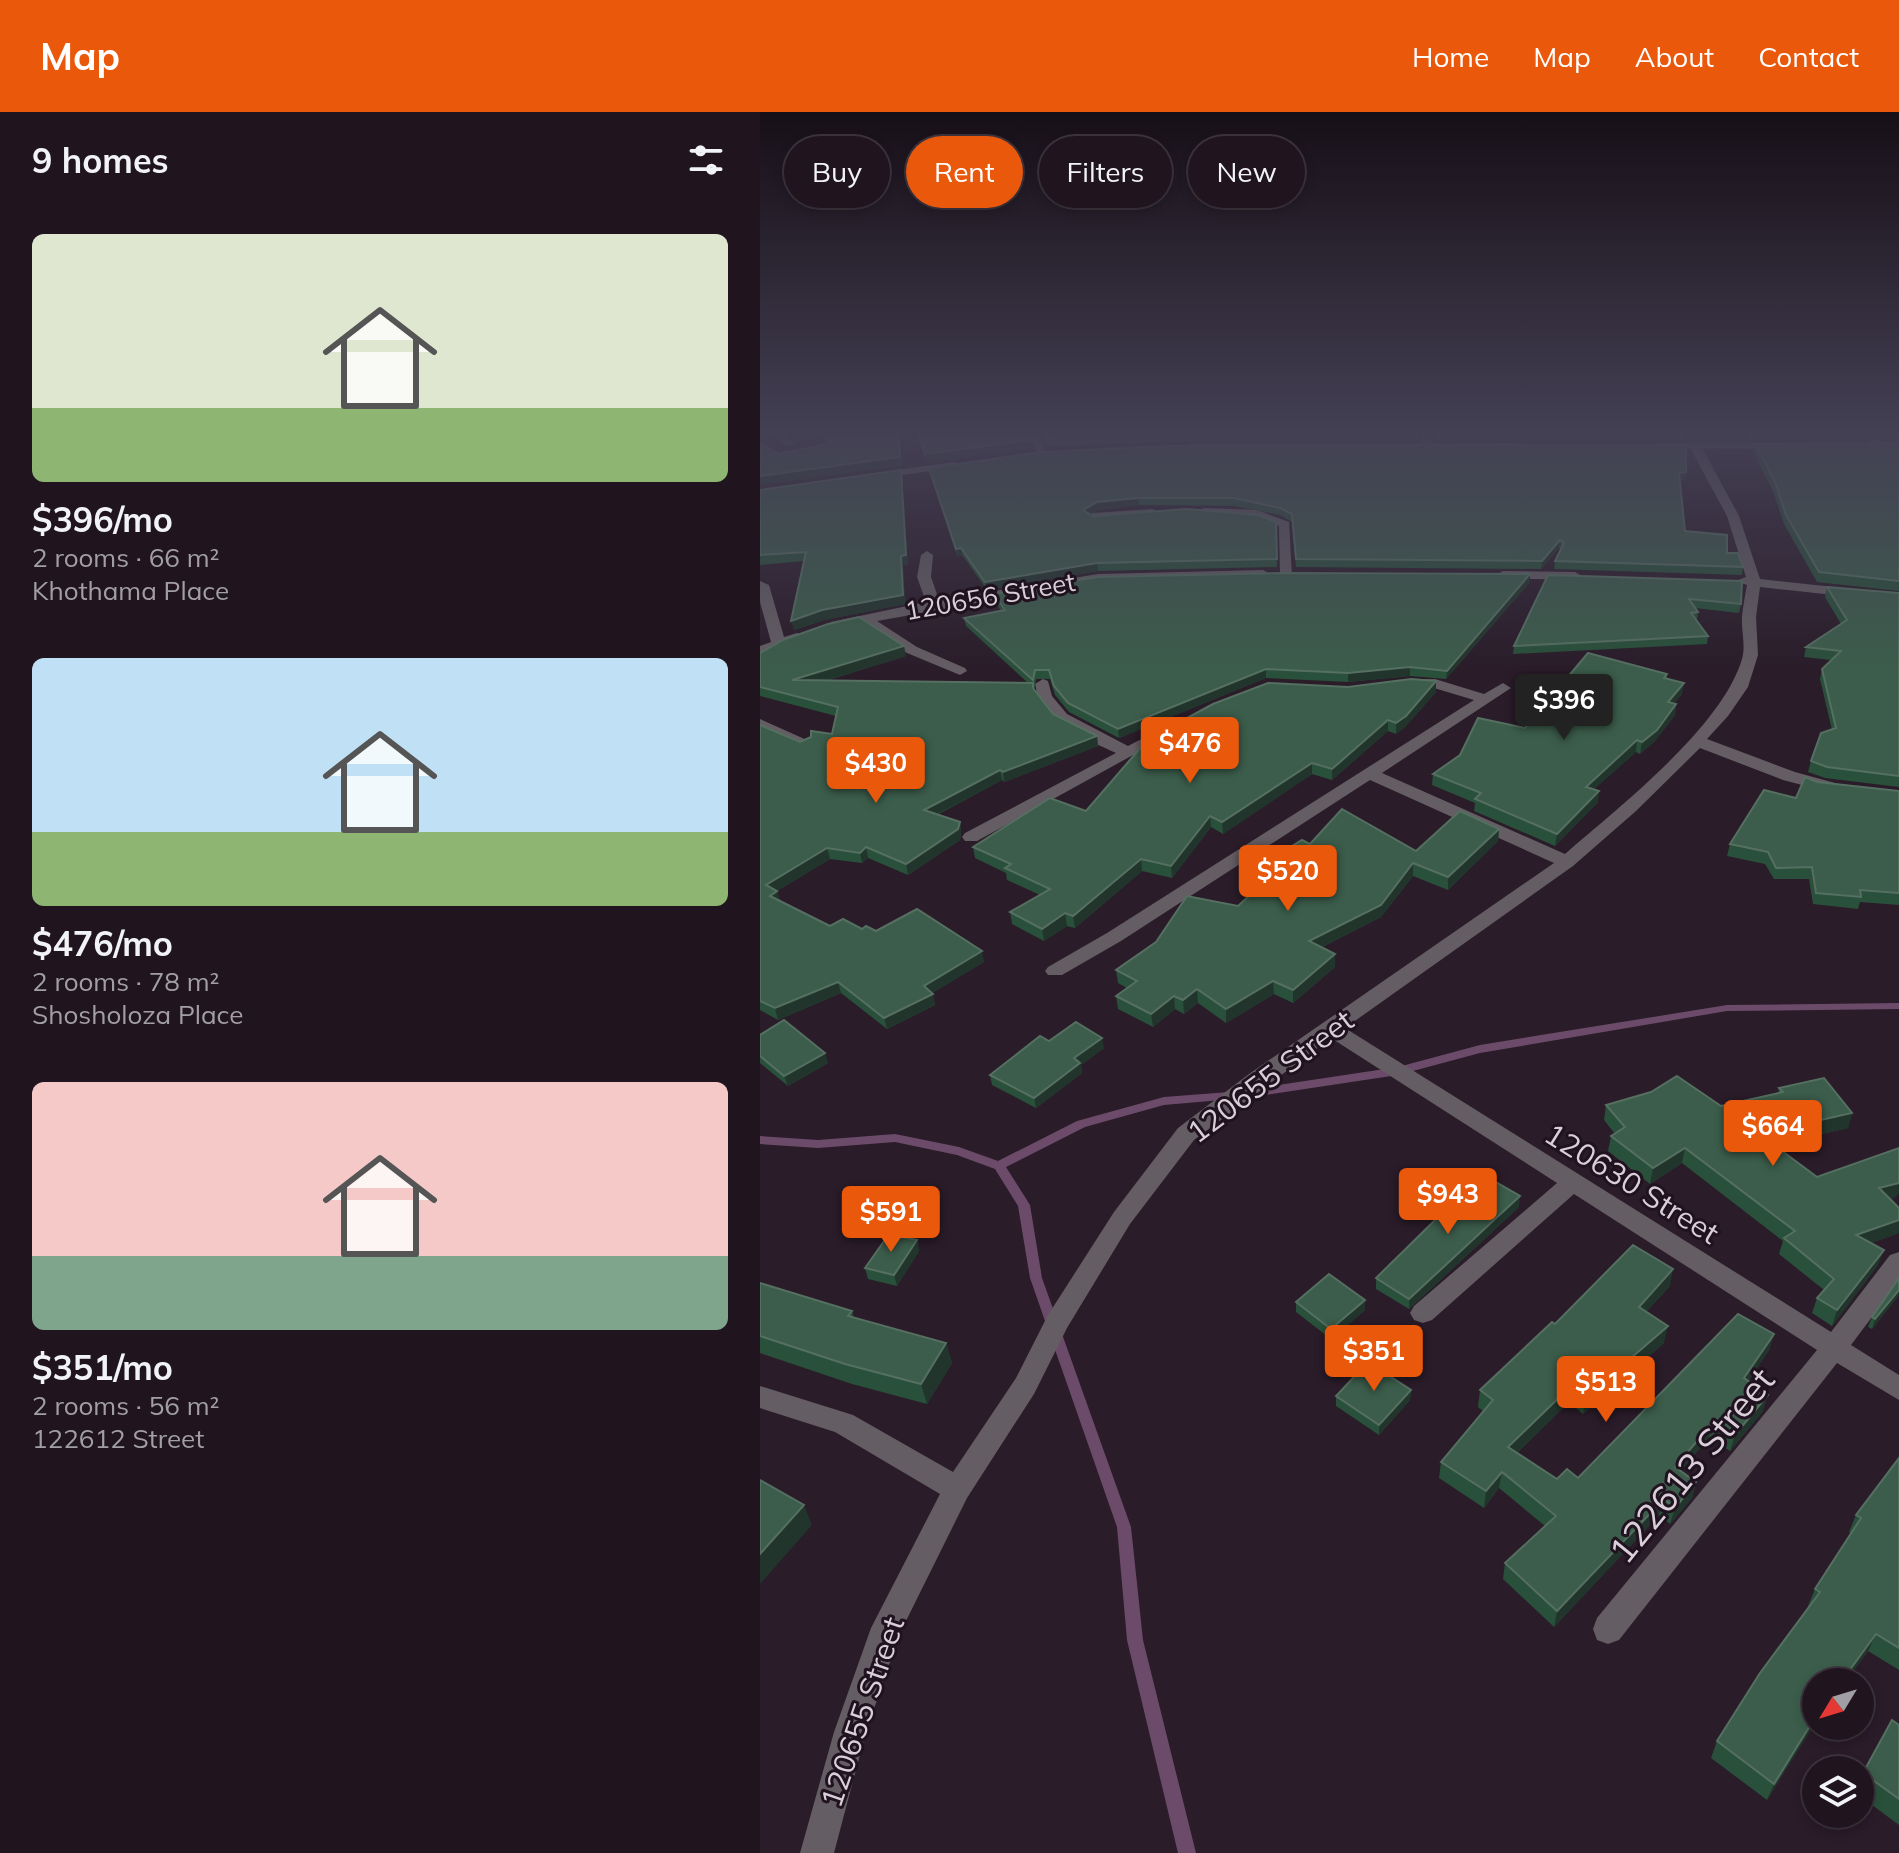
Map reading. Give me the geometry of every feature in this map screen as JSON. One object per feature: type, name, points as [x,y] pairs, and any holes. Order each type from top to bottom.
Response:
[{"type":"street","name":"120655 Street","points":[[817,1853],[850,1732],[886,1628],[957,1489],[1025,1386],[1057,1322],[1122,1218],[1186,1134],[1257,1079],[1567,862],[1630,807],[1723,713],[1746,672],[1751,655],[1749,617],[1754,582],[1730,510]]},
{"type":"street","points":[[1093,517],[1166,513]]},
{"type":"street","points":[[1192,513],[1259,514],[1280,521],[1285,525],[1287,574]]},
{"type":"street","points":[[927,555],[924,577],[934,605]]},
{"type":"street","name":"120656 Street","points":[[760,651],[819,629],[864,618],[1098,578],[1303,574]]},
{"type":"street","points":[[1493,575],[1586,577]]},
{"type":"street","points":[[1723,581],[1899,598]]},
{"type":"street","points":[[762,585],[778,643]]},
{"type":"street","points":[[864,618],[912,650],[960,671]]},
{"type":"street","points":[[1391,683],[1435,684],[1486,699]]},
{"type":"street","points":[[1043,684],[1042,695],[1053,712],[1129,753]]},
{"type":"street","points":[[1055,971],[1503,688]]},
{"type":"street","points":[[760,724],[804,744]]},
{"type":"street","points":[[971,837],[1179,724]]},
{"type":"street","points":[[1697,741],[1789,776],[1843,790]]},
{"type":"street","points":[[1368,773],[1567,862]]},
{"type":"street","name":"120630 Street","points":[[1332,1029],[1899,1389]]},
{"type":"street","points":[[1423,1313],[1572,1183]]},
{"type":"street","name":"122613 Street","points":[[1608,1629],[1834,1348],[1899,1262]]},
{"type":"street","points":[[760,1397],[843,1423],[957,1489]]},
{"type":"building","points":[[760,510],[903,510],[906,555],[901,556],[903,595],[822,610],[791,621],[806,552],[760,555]]},
{"type":"building","points":[[943,510],[1083,510],[1093,516],[1202,510],[1258,515],[1276,522],[1277,559],[1097,563],[985,582],[961,548],[956,549]]},
{"type":"building","points":[[1284,510],[1683,510],[1685,531],[1727,535],[1727,553],[1738,553],[1743,567],[1555,561],[1564,543],[1560,540],[1542,561],[1296,559],[1292,514]]},
{"type":"building","points":[[1784,510],[1899,510],[1899,581],[1819,572]]},
{"type":"building","points":[[1287,573],[1530,574],[1447,671],[1410,667],[1348,673],[1266,669],[1118,729],[1068,703],[1054,686],[1049,670],[1035,670],[1033,680],[964,618],[1005,610],[994,594],[1097,577]]},
{"type":"building","points":[[1548,575],[1742,581],[1741,604],[1689,599],[1698,612],[1691,613],[1708,636],[1514,646]]},
{"type":"building","points":[[1827,587],[1899,593],[1899,776],[1827,767],[1811,761],[1821,733],[1836,728],[1822,669],[1841,651],[1806,647],[1847,620]]},
{"type":"building","points":[[859,617],[904,646],[792,680],[1033,683],[1033,688],[1053,714],[1097,736],[1003,772],[1000,770],[924,810],[960,822],[958,829],[906,864],[866,847],[860,853],[827,848],[766,885],[777,891],[770,896],[830,926],[843,919],[862,929],[866,926],[876,931],[917,909],[982,951],[924,986],[933,994],[884,1018],[838,982],[775,1008],[760,1001],[760,725],[800,742],[811,737],[811,731],[832,734],[838,707],[760,687],[760,653],[783,640]]},
{"type":"building","points":[[1588,653],[1667,674],[1664,678],[1684,683],[1668,702],[1676,704],[1657,730],[1642,742],[1637,740],[1586,787],[1599,791],[1557,834],[1475,799],[1481,793],[1433,774],[1460,755],[1478,718],[1525,728]]},
{"type":"building","points":[[1411,679],[1436,681],[1406,716],[1396,723],[1388,720],[1332,769],[1312,763],[1222,822],[1210,816],[1171,866],[1141,859],[1073,916],[1065,913],[1042,929],[1010,912],[1050,889],[1005,868],[1011,864],[973,847],[1050,798],[1086,811],[1148,739],[1213,704],[1268,683],[1348,687]]},
{"type":"building","points":[[1805,777],[1817,782],[1899,791],[1899,893],[1860,890],[1861,897],[1816,893],[1812,867],[1776,868],[1768,852],[1730,844],[1764,790],[1796,798]]},
{"type":"building","points":[[1342,809],[1416,851],[1460,811],[1499,829],[1448,877],[1413,863],[1381,905],[1309,941],[1335,954],[1293,990],[1273,981],[1226,1009],[1197,989],[1183,1000],[1174,996],[1151,1014],[1116,996],[1137,981],[1116,970],[1156,942],[1187,896],[1238,906],[1278,869],[1266,862],[1302,840],[1310,844]]},
{"type":"building","points":[[784,1020],[825,1053],[784,1076],[760,1056],[760,1035]]},
{"type":"building","points":[[1076,1022],[1102,1038],[1074,1058],[1080,1063],[1034,1098],[990,1075],[1040,1036],[1049,1041]]},
{"type":"building","points":[[1677,1076],[1721,1106],[1783,1092],[1779,1088],[1824,1078],[1852,1113],[1759,1134],[1817,1177],[1899,1148],[1899,1183],[1879,1188],[1899,1208],[1899,1220],[1856,1235],[1884,1250],[1837,1310],[1817,1298],[1834,1279],[1784,1238],[1795,1231],[1685,1148],[1653,1168],[1611,1136],[1625,1127],[1606,1105],[1651,1092]]},
{"type":"building","points":[[1482,1174],[1520,1196],[1409,1299],[1376,1278]]},
{"type":"building","points":[[889,1234],[917,1240],[894,1275],[865,1268]]},
{"type":"building","points":[[1633,1245],[1673,1269],[1639,1307],[1668,1326],[1586,1397],[1572,1385],[1508,1447],[1557,1479],[1567,1469],[1578,1478],[1738,1314],[1774,1334],[1744,1378],[1768,1395],[1735,1435],[1714,1421],[1675,1467],[1696,1482],[1675,1508],[1664,1499],[1557,1611],[1505,1563],[1556,1516],[1502,1472],[1486,1491],[1441,1462],[1493,1400],[1480,1390],[1552,1322],[1555,1324]]},
{"type":"building","points":[[1329,1274],[1365,1300],[1331,1329],[1296,1302]]},
{"type":"building","points":[[1899,1278],[1899,1290],[1875,1319],[1872,1317]]},
{"type":"building","points":[[760,1283],[852,1311],[848,1316],[946,1343],[921,1384],[845,1364],[760,1336]]},
{"type":"building","points":[[1368,1362],[1411,1390],[1379,1425],[1336,1396]]},
{"type":"building","points":[[1899,1458],[1899,1648],[1876,1634],[1851,1668],[1802,1668],[1802,1739],[1774,1784],[1717,1741],[1760,1673],[1820,1592],[1815,1589],[1861,1518],[1856,1515]]},
{"type":"building","points":[[760,1480],[804,1505],[760,1554]]},
{"type":"building","points":[[1892,1720],[1899,1725],[1899,1799],[1874,1781],[1872,1756]]},
{"type":"waterway","points":[[1245,1094],[1398,1071],[1480,1049],[1727,1008],[1899,1006]]},
{"type":"waterway","points":[[999,1166],[1081,1124],[1164,1101],[1229,1096]]},
{"type":"waterway","points":[[760,1140],[818,1144],[895,1138],[959,1151],[999,1166]]},
{"type":"waterway","points":[[999,1166],[1024,1205],[1036,1278],[1124,1527],[1135,1640],[1187,1853]]}]
